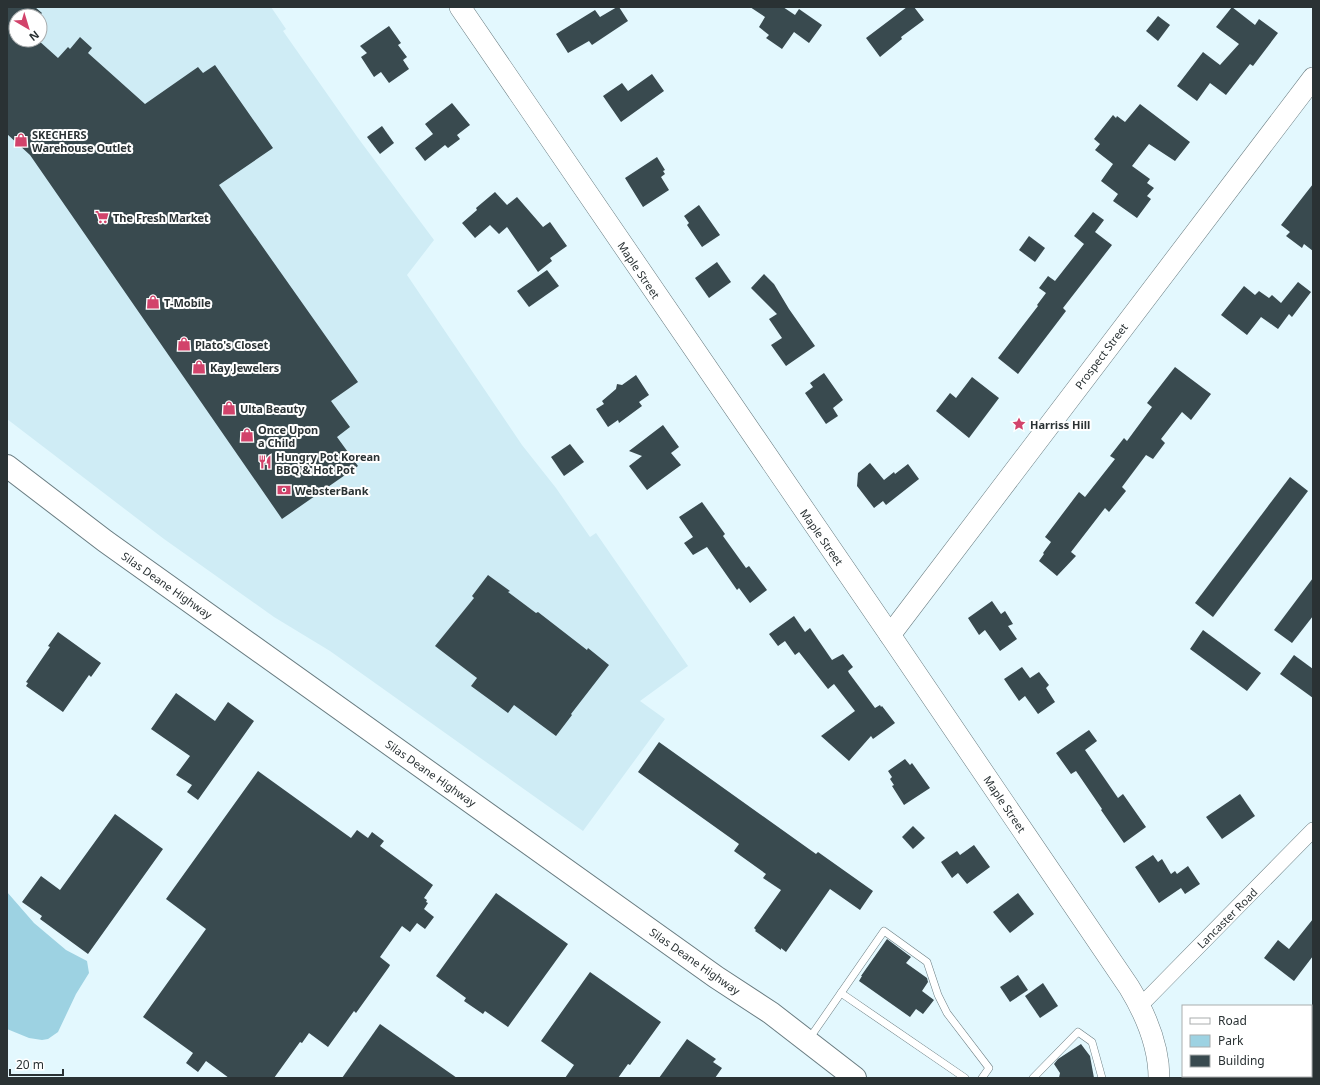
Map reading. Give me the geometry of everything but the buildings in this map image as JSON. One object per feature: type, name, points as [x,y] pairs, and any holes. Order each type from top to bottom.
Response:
[{"type":"main road","name":"Maple Street","points":[[460,7],[890,635],[1140,1006],[1153,1039],[1157,1056],[1159,1078]]},
{"type":"main road","name":"Prospect Street","points":[[890,635],[1312,80]]},
{"type":"main road","name":"Silas Deane Highway","points":[[7,466],[116,548],[716,977],[771,1013],[855,1078]]},
{"type":"street","name":"Lancaster Road","points":[[1140,1006],[1313,830]]},
{"type":"lane","points":[[808,1042],[884,931],[927,962],[938,995],[948,1014],[988,1068],[982,1078]]},
{"type":"lane","points":[[841,993],[965,1078]]},
{"type":"lane","points":[[1034,1078],[1078,1032],[1092,1042],[1102,1078]]},
{"type":"shaded area","points":[[7,7],[271,7],[286,29],[283,31],[358,138],[434,240],[407,275],[522,445],[556,488],[590,537],[596,533],[688,666],[640,701],[665,719],[583,831],[330,651],[274,617],[164,539],[7,419]]},
{"type":"green space","points":[[7,892],[34,923],[66,950],[87,961],[89,973],[76,994],[58,1032],[48,1039],[42,1040],[29,1038],[7,1029]]},
{"type":"place","name":"SKECHERS Warehouse Outlet","points":[[21,140]]},
{"type":"place","name":"The Fresh Market","points":[[102,217]]},
{"type":"place","name":"T-Mobile","points":[[153,302]]},
{"type":"place","name":"Plato's Closet","points":[[184,344]]},
{"type":"place","name":"Kay Jewelers","points":[[199,367]]},
{"type":"place","name":"Ulta Beauty","points":[[229,408]]},
{"type":"place","name":"Harriss Hill","points":[[1019,424]]},
{"type":"place","name":"Once Upon a Child","points":[[247,435]]},
{"type":"place","name":"Hungry Pot Korean BBQ & Hot Pot","points":[[265,462]]},
{"type":"place","name":"WebsterBank","points":[[284,490]]}]
